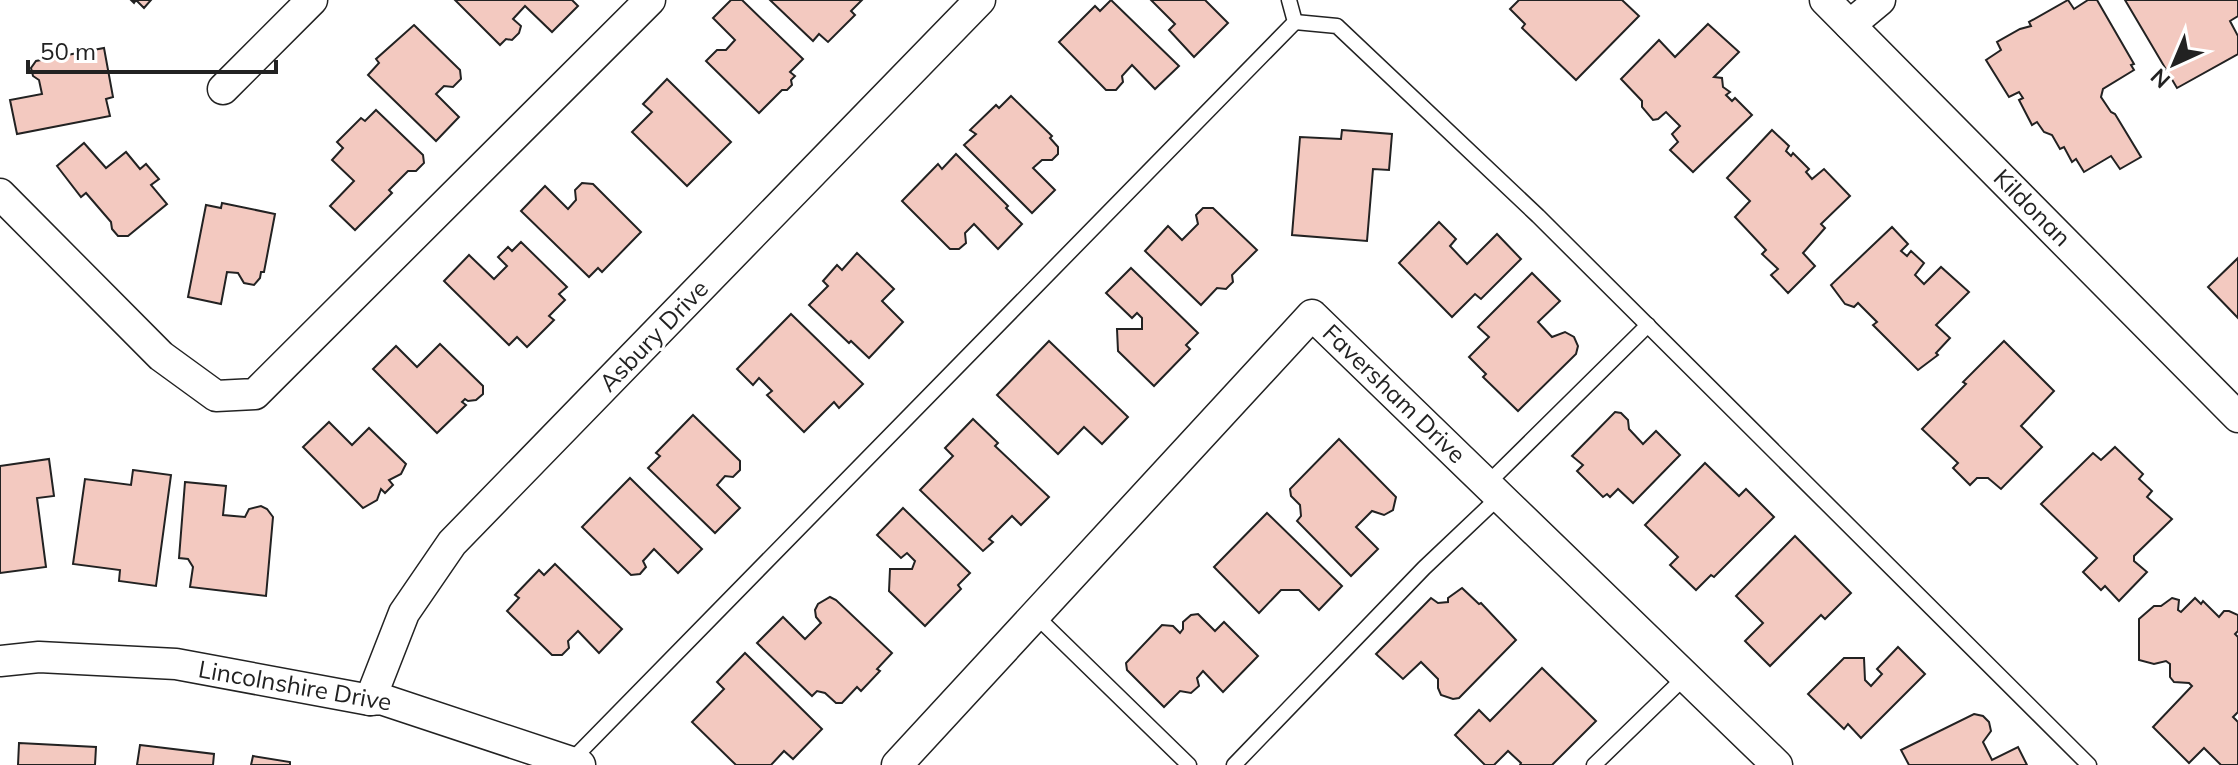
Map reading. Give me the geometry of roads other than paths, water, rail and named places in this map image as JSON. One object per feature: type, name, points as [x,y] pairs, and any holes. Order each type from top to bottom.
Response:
[{"type":"street","points":[[223,89],[312,0]]},
{"type":"street","points":[[0,194],[161,356],[216,396],[255,394],[650,0]]},
{"type":"street","name":"Kildonan","points":[[1825,0],[2238,417]]},
{"type":"street","points":[[1850,25],[1880,0]]},
{"type":"street","name":"Asbury Drive","points":[[370,700],[404,613],[452,543],[977,1]]},
{"type":"street","name":"Faversham Drive","points":[[897,765],[1312,315],[1777,765]]},
{"type":"street","name":"Lincolnshire Drive","points":[[0,661],[39,657],[176,664],[370,700],[381,699],[576,763]]},
{"type":"lane","points":[[1289,0],[1295,22]]},
{"type":"lane","points":[[1295,22],[1337,26],[1538,216],[2089,765]]},
{"type":"lane","points":[[576,763],[1295,22]]},
{"type":"lane","points":[[1234,765],[1424,568],[1648,325]]},
{"type":"lane","points":[[1035,615],[1189,765]]},
{"type":"lane","points":[[1594,765],[1686,676]]}]
